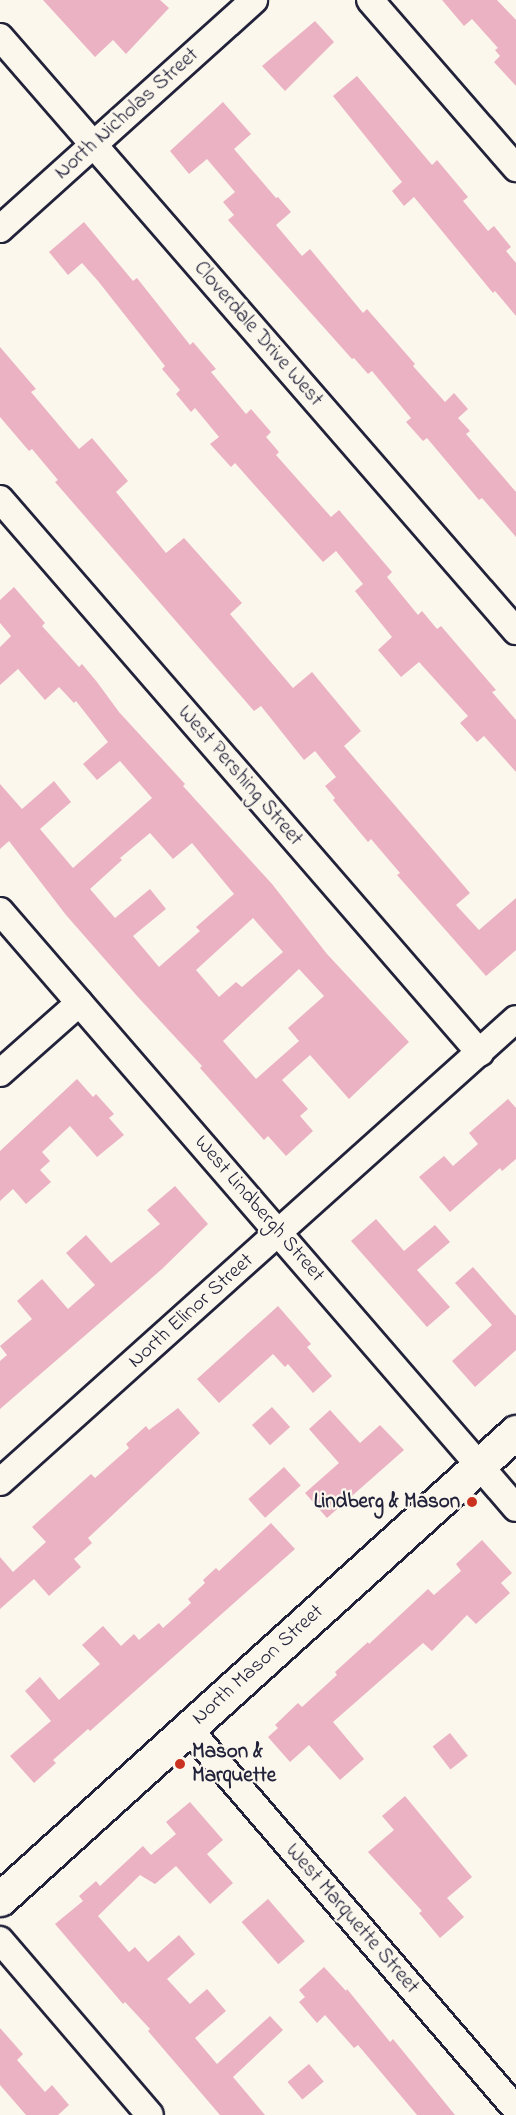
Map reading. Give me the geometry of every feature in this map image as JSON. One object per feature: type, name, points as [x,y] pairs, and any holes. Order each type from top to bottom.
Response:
[{"type":"main road","name":"North Mason Street","points":[[0,1899],[516,1432]]},
{"type":"street","name":"North Nicholas Street","points":[[0,229],[254,0]]},
{"type":"street","points":[[370,0],[516,168]]},
{"type":"street","name":"Cloverdale Drive West","points":[[0,37],[516,631]]},
{"type":"street","name":"West Pershing Street","points":[[0,499],[480,1053]]},
{"type":"street","name":"West Lindbergh Street","points":[[0,911],[516,1508]]},
{"type":"street","points":[[0,1073],[79,1003]]},
{"type":"street","name":"North Elinor Street","points":[[0,1482],[516,1019]]},
{"type":"street","name":"West Marquette Street","points":[[188,1728],[516,2109]]},
{"type":"street","points":[[0,1940],[150,2115]]},
{"type":"building","points":[[43,0],[160,0],[169,8],[126,54],[113,40],[95,57]]},
{"type":"building","points":[[442,0],[497,0],[516,20],[516,86],[494,62],[500,56],[495,50],[498,48],[472,19],[464,26]]},
{"type":"building","points":[[315,21],[334,42],[285,91],[262,66]]},
{"type":"building","points":[[357,76],[432,165],[437,160],[468,197],[463,201],[488,231],[494,226],[511,247],[506,251],[516,263],[516,316],[495,291],[493,293],[414,197],[404,206],[392,191],[402,182],[333,96]]},
{"type":"building","points":[[223,102],[251,134],[234,149],[291,212],[276,225],[302,256],[310,249],[363,313],[367,309],[445,402],[454,393],[468,409],[458,418],[470,431],[466,434],[516,492],[516,537],[482,498],[479,500],[427,438],[423,441],[406,422],[411,418],[372,371],[368,374],[354,358],[352,359],[228,220],[234,215],[223,202],[235,192],[207,159],[189,174],[170,151]]},
{"type":"building","points":[[84,222],[133,281],[137,278],[190,345],[193,342],[216,369],[211,372],[246,414],[251,409],[271,432],[266,437],[279,452],[276,455],[331,517],[339,510],[392,572],[387,577],[418,615],[422,611],[437,629],[441,626],[496,690],[492,692],[516,720],[516,772],[484,736],[477,742],[460,723],[468,716],[419,662],[401,677],[378,650],[392,637],[355,591],[363,584],[336,551],[323,562],[235,463],[231,467],[210,444],[219,437],[195,408],[191,412],[176,394],[180,390],[162,369],[165,366],[98,281],[82,263],[68,275],[49,252]]},
{"type":"building","points":[[0,347],[36,389],[31,392],[79,449],[92,438],[128,481],[116,492],[166,553],[184,538],[242,603],[230,614],[293,688],[312,672],[361,731],[344,746],[470,893],[456,905],[479,930],[516,898],[516,950],[486,976],[397,875],[400,873],[371,839],[368,842],[333,800],[335,798],[325,786],[336,777],[315,751],[304,760],[261,706],[254,711],[55,482],[58,480],[32,449],[29,451],[0,417]]},
{"type":"building","points":[[14,587],[45,623],[42,626],[79,667],[82,664],[119,712],[272,884],[327,954],[409,1042],[349,1099],[310,1055],[282,1080],[308,1109],[300,1116],[313,1131],[286,1156],[268,1136],[264,1140],[200,1068],[202,1066],[66,915],[9,841],[0,849],[0,784],[22,809],[54,781],[71,802],[40,829],[73,868],[152,798],[120,761],[97,780],[83,764],[108,742],[76,701],[74,703],[59,687],[45,700],[18,669],[0,685],[0,647],[11,636],[0,623],[0,600]],"holes":[[[150,833],[173,859],[192,843],[234,894],[196,927],[200,931],[159,967],[133,936],[166,909],[150,889],[115,918],[90,889],[122,860],[120,858]],[[253,918],[283,952],[242,987],[236,982],[219,997],[196,970]],[[299,969],[324,996],[288,1028],[299,1041],[256,1079],[223,1041]]]},
{"type":"building","points":[[77,1079],[93,1097],[96,1094],[114,1114],[109,1118],[124,1135],[97,1157],[70,1126],[42,1152],[50,1161],[40,1170],[51,1182],[26,1204],[13,1189],[0,1201],[0,1151]]},
{"type":"building","points":[[508,1099],[516,1108],[516,1159],[502,1171],[500,1168],[450,1212],[419,1177],[444,1156],[453,1166],[478,1144],[469,1133]]},
{"type":"building","points":[[175,1186],[208,1224],[162,1269],[0,1409],[0,1361],[7,1355],[0,1346],[32,1319],[17,1301],[42,1279],[68,1309],[95,1285],[66,1253],[86,1235],[111,1263],[160,1224],[147,1210]]},
{"type":"building","points":[[376,1219],[404,1251],[435,1225],[450,1242],[417,1270],[450,1307],[427,1327],[351,1241]]},
{"type":"building","points":[[473,1267],[516,1316],[516,1350],[475,1387],[452,1361],[492,1325],[455,1283]]},
{"type":"building","points":[[278,1306],[311,1344],[307,1347],[332,1376],[313,1393],[288,1364],[285,1367],[273,1354],[219,1403],[197,1379]]},
{"type":"building","points":[[272,1407],[290,1427],[270,1445],[252,1425]]},
{"type":"building","points":[[178,1408],[200,1433],[88,1538],[92,1543],[74,1559],[81,1567],[49,1596],[34,1579],[0,1609],[0,1557],[13,1572],[46,1542],[32,1527],[91,1474],[95,1478],[129,1448],[126,1444],[146,1426],[149,1430]]},
{"type":"building","points":[[330,1410],[360,1443],[380,1425],[404,1450],[327,1518],[305,1493],[339,1463],[309,1429]]},
{"type":"building","points":[[284,1467],[301,1486],[265,1518],[248,1499]]},
{"type":"building","points":[[271,1523],[295,1549],[90,1731],[88,1729],[53,1760],[56,1763],[34,1783],[10,1756],[51,1721],[25,1691],[40,1677],[59,1700],[100,1664],[82,1645],[103,1626],[121,1646],[134,1634],[139,1640],[159,1623],[163,1628],[191,1603],[188,1599],[205,1583],[203,1580],[216,1568],[219,1571]]},
{"type":"building","points":[[482,1540],[512,1573],[501,1583],[510,1593],[476,1624],[467,1615],[432,1651],[423,1643],[333,1722],[364,1759],[340,1780],[309,1745],[290,1762],[268,1737],[278,1728],[275,1725],[298,1703],[302,1707],[337,1675],[335,1672],[428,1589],[434,1595],[461,1571],[456,1564]]},
{"type":"building","points":[[450,1733],[468,1756],[451,1769],[433,1747]]},
{"type":"building","points":[[405,1796],[472,1877],[447,1898],[464,1917],[440,1938],[419,1913],[422,1911],[368,1852],[394,1830],[382,1816]]},
{"type":"building","points":[[190,1802],[223,1840],[207,1854],[233,1883],[210,1904],[176,1866],[155,1884],[140,1875],[98,1916],[129,1952],[135,1947],[148,1962],[179,1935],[195,1954],[167,1979],[190,2004],[207,1989],[226,2011],[195,2038],[217,2064],[270,2016],[283,2030],[233,2077],[265,2115],[220,2115],[148,2031],[150,2029],[125,2002],[123,2004],[55,1924],[83,1901],[79,1896],[96,1881],[100,1886],[143,1846],[151,1855],[176,1834],[166,1822]]},
{"type":"building","points":[[268,1899],[305,1941],[278,1964],[242,1922]]},
{"type":"building","points":[[324,1967],[346,1991],[347,1989],[390,2042],[393,2039],[455,2115],[417,2115],[358,2045],[354,2048],[325,2015],[317,2023],[299,2002],[305,1997],[299,1990]]},
{"type":"building","points":[[0,2028],[23,2054],[17,2060],[45,2092],[52,2085],[69,2105],[58,2115],[26,2115],[0,2085]]},
{"type":"building","points":[[309,2064],[324,2082],[302,2100],[288,2082]]},
{"type":"place","name":"Lindberg & Mason","points":[[472,1502]]},
{"type":"place","name":"Mason & Marquette","points":[[180,1764]]}]
